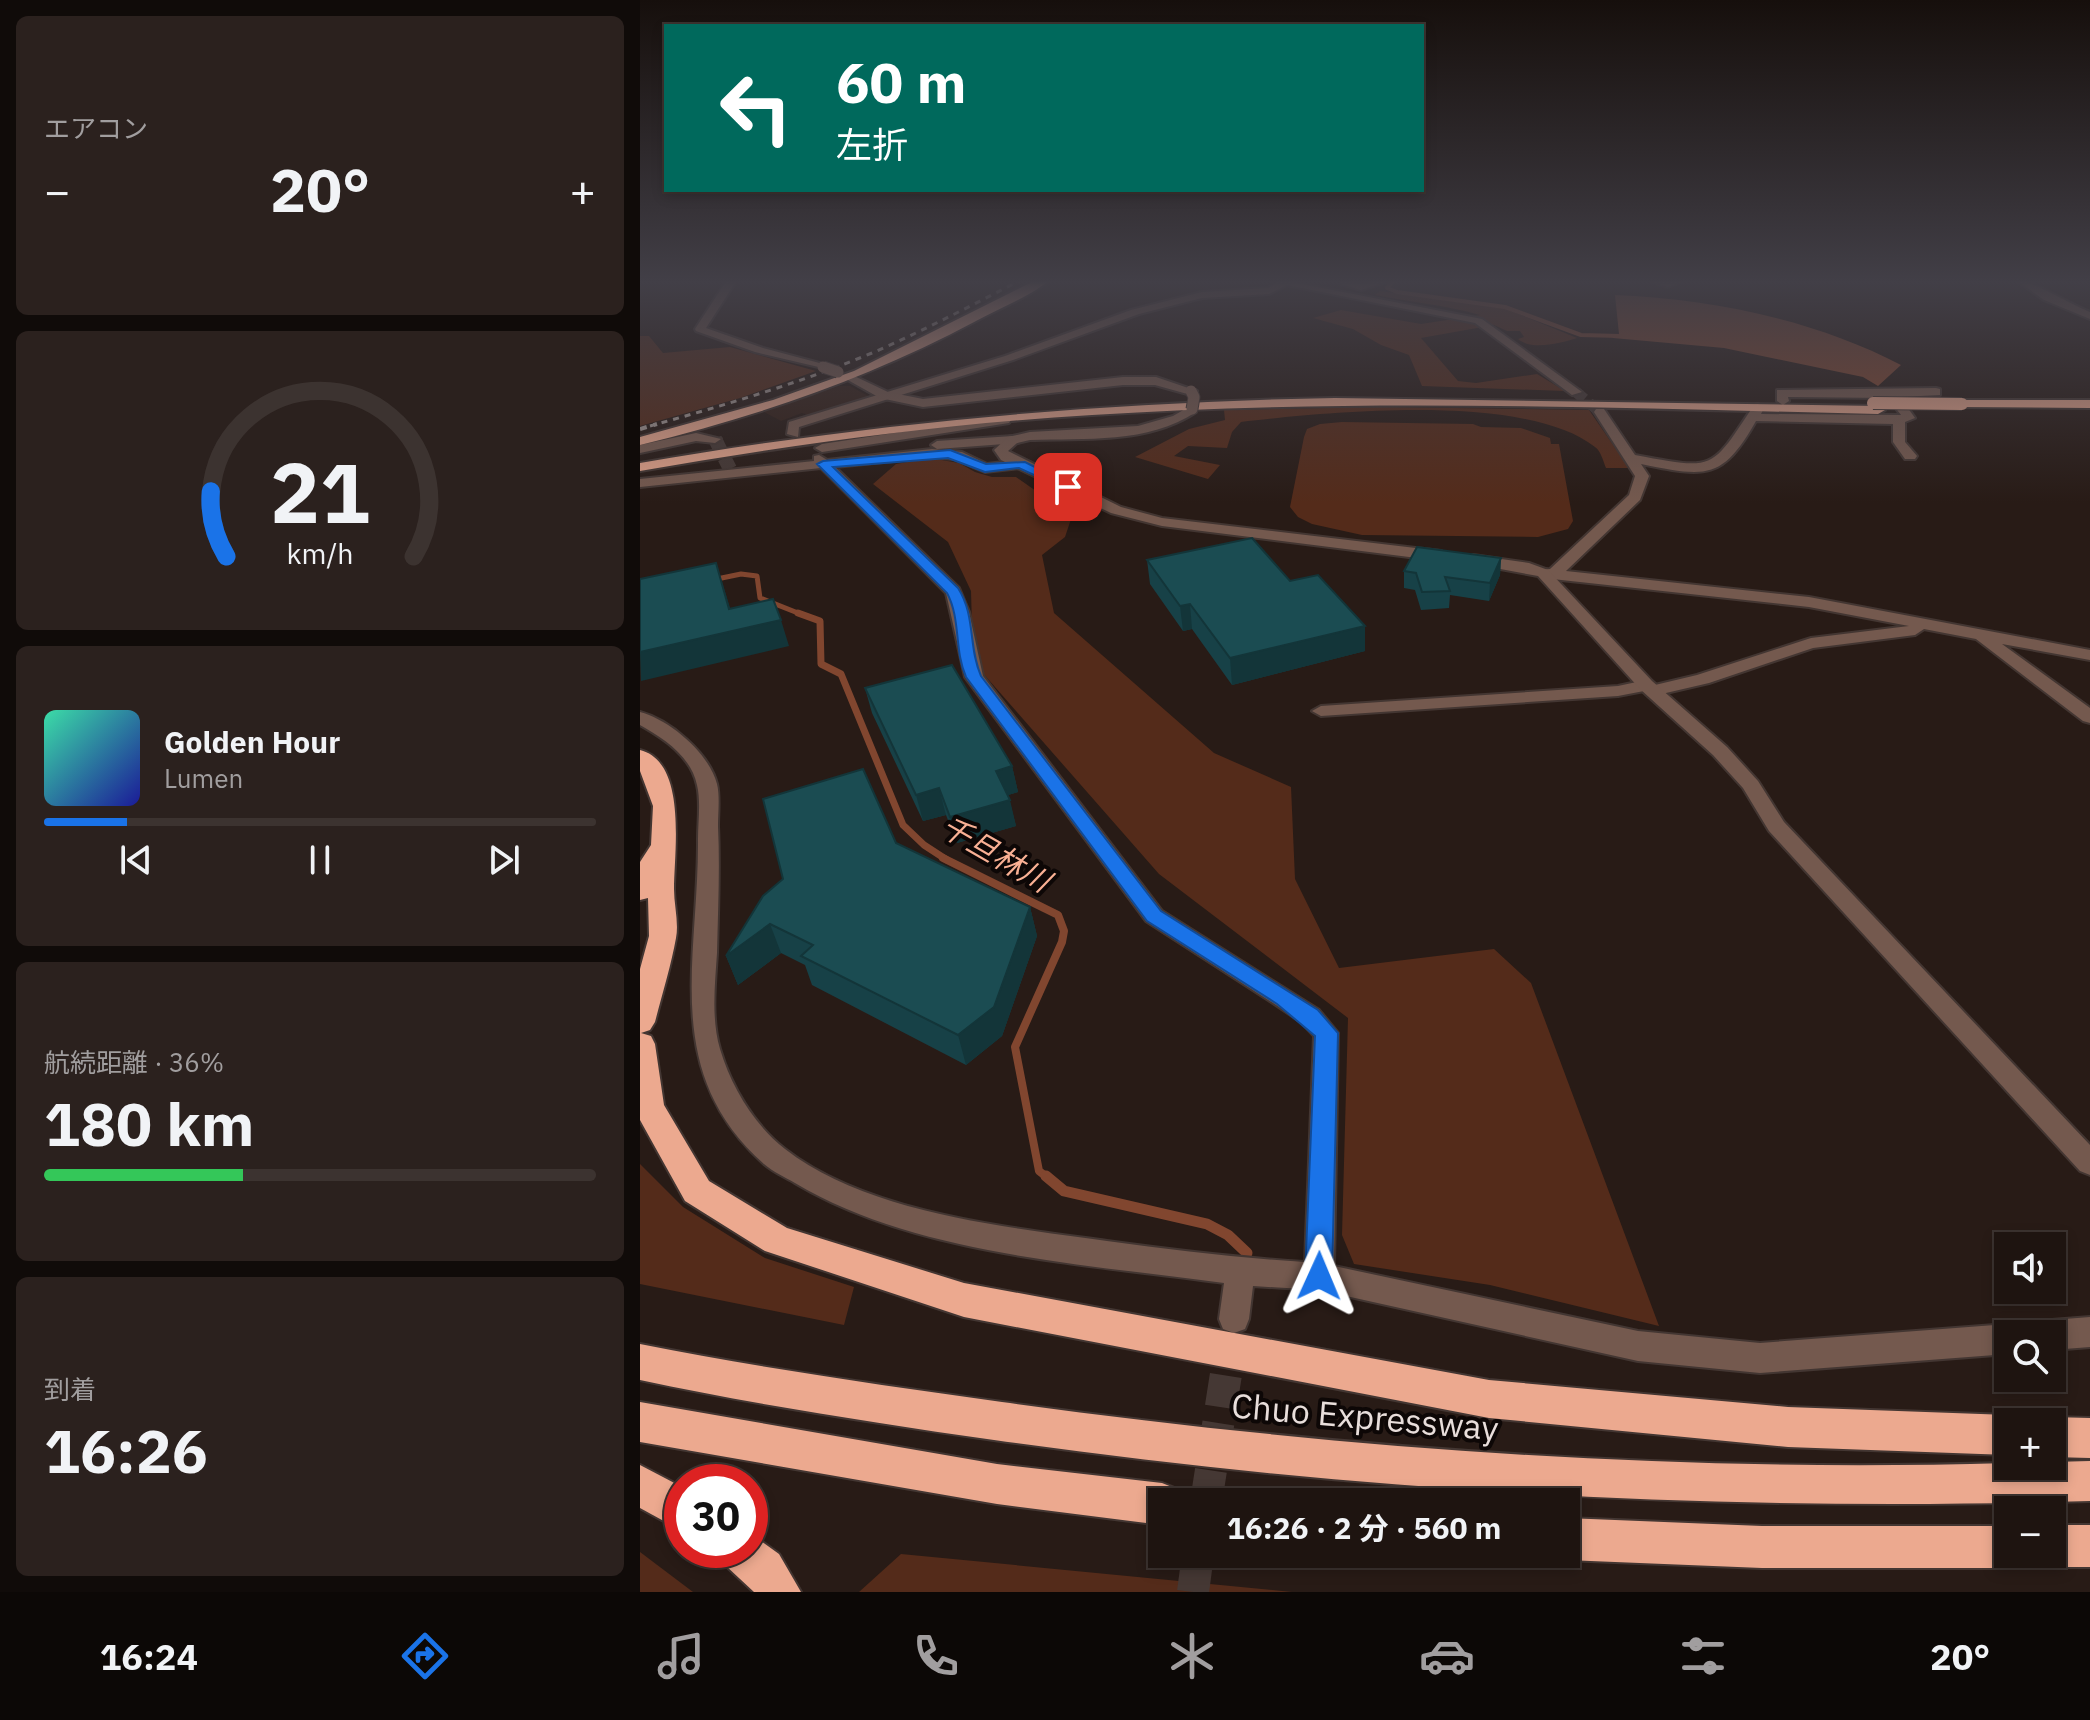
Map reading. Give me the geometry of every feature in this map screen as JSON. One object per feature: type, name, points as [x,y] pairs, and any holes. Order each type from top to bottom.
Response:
[{"type":"highway","points":[[640,441],[747,411],[897,354]]},
{"type":"highway","points":[[640,459],[793,434],[1042,407],[1264,396],[1783,401],[2090,410]]},
{"type":"highway","points":[[640,467],[823,437],[1045,414],[1267,402],[1755,412],[1875,406]]},
{"type":"highway","points":[[1964,407],[2090,404]]},
{"type":"highway","points":[[640,757],[651,769],[665,806],[661,891],[663,936],[640,1022]]},
{"type":"highway","points":[[640,891],[663,839]]},
{"type":"highway","points":[[640,1044],[649,1107],[697,1191],[777,1240],[964,1300],[1489,1399],[1788,1427],[1994,1434]]},
{"type":"highway","name":"Chuo Expressway","points":[[640,1362],[708,1377],[1020,1424],[1259,1454],[1746,1486],[2090,1481]]},
{"type":"highway","points":[[640,1422],[997,1484],[1148,1502]]},
{"type":"highway","points":[[2066,1437],[2090,1438]]},
{"type":"highway","points":[[640,1485],[664,1499]]},
{"type":"highway","points":[[1580,1540],[1762,1547],[1994,1547]]},
{"type":"highway","points":[[2066,1546],[2090,1546]]},
{"type":"highway","points":[[763,1568],[779,1592]]},
{"type":"street","points":[[775,354],[844,374],[884,395],[914,402],[942,403],[1140,380],[1172,383],[1191,391],[1194,397],[1192,409],[1180,418],[1151,427],[1013,454],[985,468],[957,455],[942,453],[822,457]]},
{"type":"street","points":[[793,434],[793,425],[1020,354]]},
{"type":"street","points":[[1524,354],[1576,392]]},
{"type":"street","points":[[1783,401],[1781,393],[1936,392]]},
{"type":"street","points":[[1629,458],[1694,468],[1717,464],[1726,458],[1755,412],[1909,418],[1891,394]]},
{"type":"street","points":[[1549,573],[1635,497],[1642,476],[1600,412]]},
{"type":"street","points":[[640,483],[822,457],[1045,414]]},
{"type":"street","points":[[1899,420],[1899,442],[1910,456]]},
{"type":"street","points":[[640,449],[696,437],[715,439]]},
{"type":"street","points":[[640,476],[767,458],[963,443],[1013,454],[1116,510],[1162,522],[1395,550],[1549,573],[1809,602],[2090,655]]},
{"type":"street","points":[[822,457],[953,591],[962,607],[966,660],[974,677],[1154,916],[1310,1016],[1326,1033],[1319,1276]]},
{"type":"street","points":[[1549,573],[1650,688],[1720,751],[1751,785],[1776,826],[2090,1163]]},
{"type":"street","points":[[1321,711],[1650,688],[1703,679],[1811,643],[1915,630],[1920,622]]},
{"type":"street","points":[[1978,634],[2090,717]]},
{"type":"street","points":[[640,718],[673,736],[689,752],[707,783],[709,873],[702,1011],[707,1048],[722,1086],[742,1122],[775,1157],[829,1189],[898,1216],[1013,1241],[1240,1272],[1319,1276],[1638,1346],[1760,1358],[1994,1340]]},
{"type":"street","points":[[1234,1319],[1240,1272]]},
{"type":"street","points":[[2066,1334],[2090,1332]]},
{"type":"shaded area","points":[[640,354],[756,354],[816,371],[740,398],[640,426]]},
{"type":"shaded area","points":[[1435,354],[1458,381],[1476,383],[1537,374],[1565,391],[1422,386],[1409,355]]},
{"type":"shaded area","points":[[1754,354],[1879,354],[1901,365],[1878,386],[1863,377]]},
{"type":"shaded area","points":[[839,386],[850,386],[870,397],[811,416],[802,413],[781,421],[764,412]]},
{"type":"shaded area","points":[[1380,407],[1589,410],[1629,468],[1606,468],[1597,449],[1564,430],[1523,418],[1424,410],[1323,414],[1241,422],[1232,432],[1227,448],[1188,446],[1174,456],[1220,465],[1208,479],[1135,457],[1189,429],[1225,420],[1224,410]]},
{"type":"shaded area","points":[[1342,422],[1473,424],[1521,428],[1550,438],[1551,444],[1559,444],[1573,521],[1568,529],[1538,537],[1362,535],[1312,524],[1298,517],[1290,507],[1304,437],[1307,429]]},
{"type":"shaded area","points":[[930,458],[959,463],[992,477],[1016,477],[1072,516],[1065,537],[1042,555],[1054,613],[1214,753],[1291,787],[1295,879],[1339,968],[1494,949],[1531,983],[1659,1326],[1490,1285],[1354,1264],[1342,1235],[1348,1018],[1159,874],[973,662],[971,591],[948,542],[873,484],[896,464]]},
{"type":"shaded area","points":[[640,1164],[683,1207],[765,1258],[854,1287],[844,1325],[640,1284]]},
{"type":"shaded area","points":[[640,1552],[693,1592],[640,1592]]},
{"type":"shaded area","points":[[901,1554],[1292,1592],[859,1592]]},
{"type":"building","points":[[1252,538],[1290,581],[1318,575],[1365,626],[1230,658],[1190,604],[1180,606],[1147,560]]},
{"type":"building","points":[[1417,547],[1501,558],[1490,583],[1445,577],[1450,591],[1422,592],[1416,573],[1404,571]]},
{"type":"building","points":[[716,563],[729,609],[773,599],[781,620],[640,652],[640,579]]},
{"type":"building","points":[[952,665],[1012,766],[996,771],[1010,800],[950,817],[939,788],[916,795],[865,688]]},
{"type":"building","points":[[863,769],[896,843],[1030,907],[994,1007],[958,1035],[801,956],[813,945],[770,924],[726,956],[763,896],[783,879],[763,799]]},
{"type":"waterway","name":"千旦林川","points":[[712,580],[741,574],[757,576],[760,598],[803,615]]},
{"type":"waterway","name":"千旦林川","points":[[798,613],[820,621],[821,664],[841,674],[903,825],[924,845],[947,860]]},
{"type":"waterway","name":"千旦林川","points":[[943,858],[947,860]]},
{"type":"waterway","name":"千旦林川","points":[[947,860],[1058,915],[1064,931],[1062,942],[1015,1047],[1039,1171],[1048,1178]]},
{"type":"waterway","name":"千旦林川","points":[[1046,1176],[1064,1191],[1207,1224],[1228,1235],[1247,1253]]},
{"type":"tunnel","points":[[1576,392],[1600,412]]},
{"type":"tunnel","points":[[715,439],[730,469]]},
{"type":"tunnel","points":[[1208,1488],[1231,1342]]},
{"type":"tunnel","points":[[1193,1592],[1196,1568]]},
{"type":"railway","points":[[650,426],[762,393],[869,354]]},
{"type":"railway","points":[[640,429],[657,424]]},
{"type":"route","points":[[1068,487],[1021,464],[992,469],[950,454],[932,453],[823,464],[953,591],[962,607],[966,660],[974,677],[1154,916],[1310,1016],[1326,1033],[1319,1276]]}]
